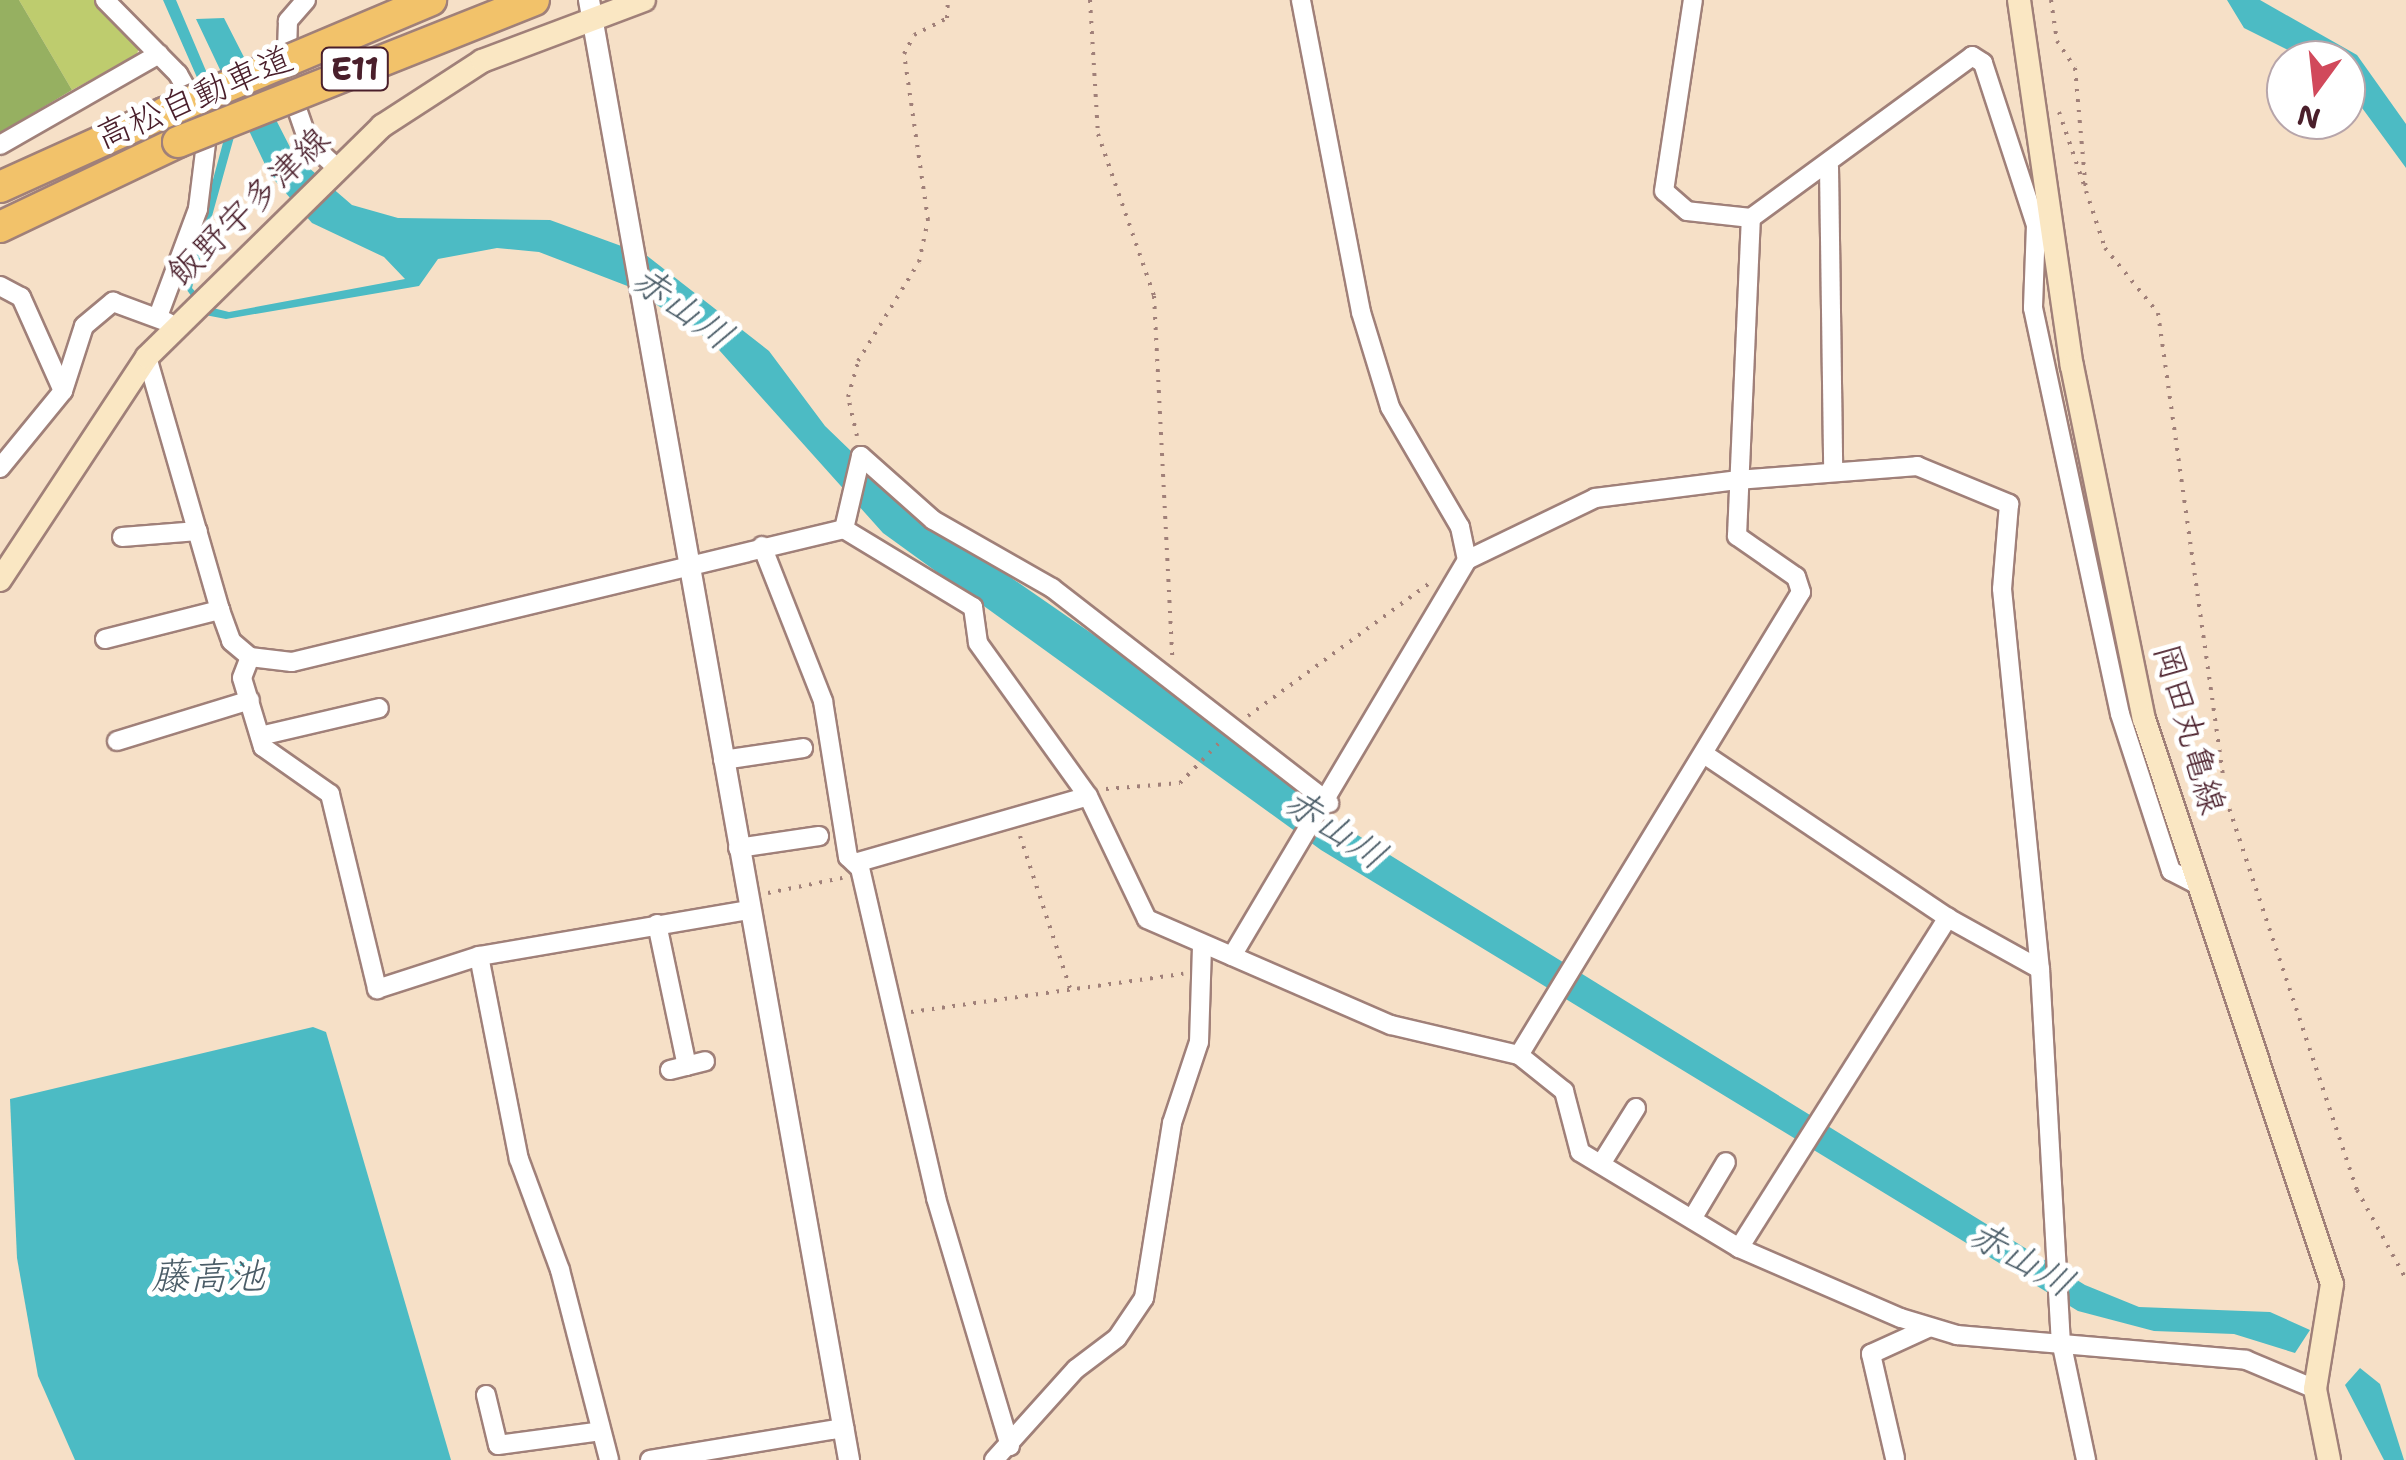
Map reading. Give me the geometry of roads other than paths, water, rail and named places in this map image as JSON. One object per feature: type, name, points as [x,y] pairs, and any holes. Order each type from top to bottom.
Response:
[{"type":"highway","name":"高松自動車道","points":[[0,187],[431,0]]},
{"type":"highway","name":"高松自動車道","points":[[0,227],[178,142],[534,0]]},
{"type":"main road","name":"飯野宇多津線","points":[[0,580],[147,357],[166,321],[333,172],[443,82],[590,8],[644,0]]},
{"type":"main road","name":"岡田丸亀線","points":[[2019,0],[2042,225],[2144,719],[2332,1284],[2315,1390],[2329,1460]]},
{"type":"street","points":[[0,468],[64,391],[84,326],[113,302],[166,321],[210,150],[208,127],[159,54],[105,0]]},
{"type":"street","points":[[306,0],[284,38],[286,77],[308,141],[333,172]]},
{"type":"street","points":[[1301,0],[1361,312],[1390,407],[1460,527],[1468,560]]},
{"type":"street","points":[[1693,0],[1664,191],[1687,211],[1751,218],[1828,167],[1972,56],[1983,63],[2042,225]]},
{"type":"street","points":[[590,8],[626,231],[850,1460]]},
{"type":"street","points":[[0,145],[159,54]]},
{"type":"street","points":[[1828,167],[1833,472]]},
{"type":"street","points":[[1519,1055],[1802,592],[1796,576],[1738,536],[1737,480],[1751,218]]},
{"type":"street","points":[[0,286],[21,297],[64,391]]},
{"type":"street","points":[[147,357],[220,610],[231,641],[250,657],[292,662],[688,561],[762,546],[844,521]]},
{"type":"street","points":[[844,521],[862,456],[933,520],[1052,588],[1329,803]]},
{"type":"street","points":[[1232,956],[1329,803],[1468,560],[1595,498],[1737,480],[1918,466],[2010,504],[2002,590],[2040,970],[2062,1264],[2061,1342],[2086,1460]]},
{"type":"street","points":[[844,521],[973,607],[978,643],[1088,796],[1146,918],[1391,1025],[1519,1055],[1553,1075],[1580,1152],[1739,1248],[1928,1328],[2246,1360],[2315,1390]]},
{"type":"street","points":[[122,538],[198,531]]},
{"type":"street","points":[[762,546],[824,701],[858,869],[896,1014],[940,1216],[1010,1446]]},
{"type":"street","points":[[105,639],[220,610]]},
{"type":"street","points":[[250,657],[242,678],[260,736],[276,763],[320,780],[330,794],[377,989],[479,956],[657,924],[748,903]]},
{"type":"street","points":[[117,741],[250,700]]},
{"type":"street","points":[[260,736],[379,708]]},
{"type":"street","points":[[722,760],[803,748]]},
{"type":"street","points":[[1704,754],[1948,918],[2040,970]]},
{"type":"street","points":[[858,869],[1088,796]]},
{"type":"street","points":[[738,848],[818,836]]},
{"type":"street","points":[[1739,1248],[1827,1115],[1948,918]]},
{"type":"street","points":[[657,924],[687,1066]]},
{"type":"street","points":[[994,1460],[1076,1369],[1117,1338],[1144,1298],[1168,1139],[1199,1042],[1202,945]]},
{"type":"street","points":[[479,956],[519,1159],[609,1460]]},
{"type":"street","points":[[1601,1164],[1636,1108]]},
{"type":"street","points":[[1692,1219],[1726,1162]]},
{"type":"street","points":[[1895,1458],[1871,1354],[1928,1328]]},
{"type":"street","points":[[486,1395],[498,1445],[602,1431]]},
{"type":"street","points":[[650,1460],[844,1428]]},
{"type":"water","name":"赤山川","points":[[163,0],[176,0],[234,137],[192,288],[209,307],[229,312],[405,279],[384,257],[312,223],[270,175],[196,19],[224,18],[294,155],[352,205],[398,218],[550,220],[646,255],[769,351],[825,426],[909,507],[1182,696],[1338,823],[2085,1285],[2139,1307],[2270,1312],[2310,1330],[2295,1353],[2234,1334],[2154,1331],[2078,1311],[1321,850],[883,533],[711,341],[630,287],[539,252],[497,248],[438,259],[419,286],[226,319],[205,315],[184,286],[224,139]]},
{"type":"water","points":[[2227,0],[2260,0],[2331,40],[2268,40],[2244,28]]},
{"type":"water","points":[[2366,68],[2406,124],[2406,168],[2366,113]]},
{"type":"water","name":"藤高池","points":[[313,1027],[326,1032],[451,1460],[75,1460],[38,1376],[17,1258],[10,1099]]},
{"type":"water","points":[[2360,1368],[2380,1384],[2404,1460],[2384,1460],[2345,1385]]}]
